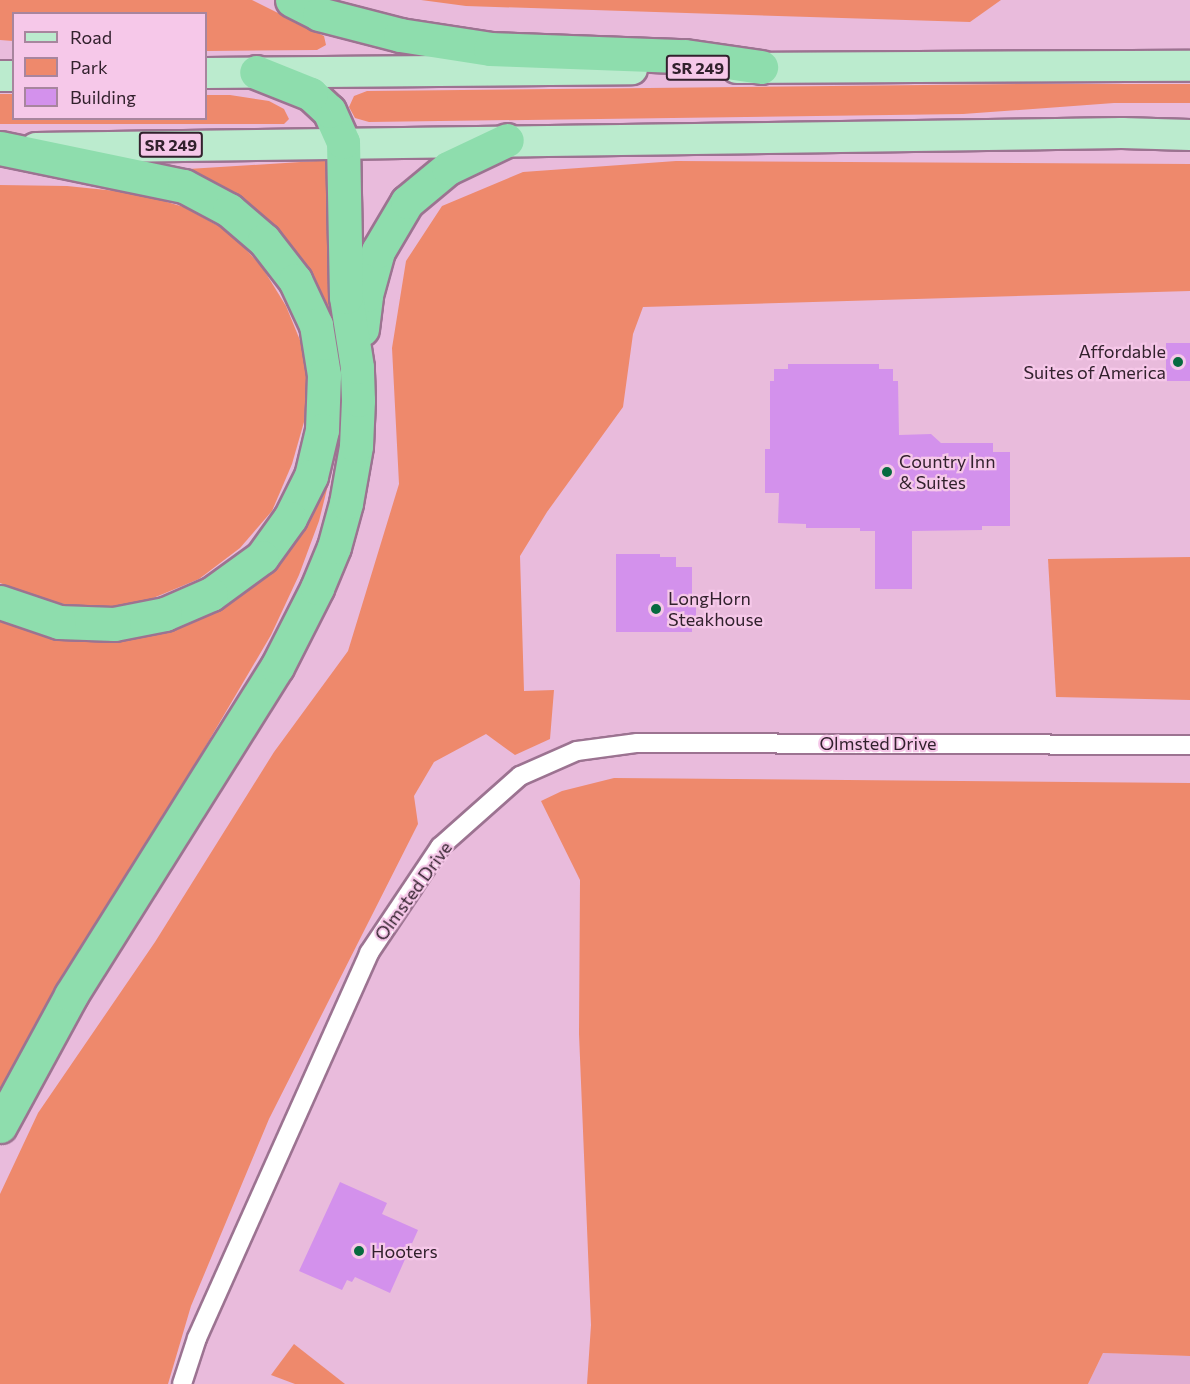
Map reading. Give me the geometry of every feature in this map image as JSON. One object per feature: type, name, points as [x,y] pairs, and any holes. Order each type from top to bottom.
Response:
[{"type":"highway","points":[[292,0],[319,14],[388,32],[490,49],[685,56],[761,68]]},
{"type":"highway","points":[[256,72],[311,94],[329,111],[343,142],[346,297],[357,367]]},
{"type":"highway","points":[[0,1126],[56,1020],[277,667],[309,606],[334,547],[350,483],[356,438],[357,367],[372,271],[378,251],[407,202],[432,179],[448,168],[507,140]]},
{"type":"highway","points":[[0,148],[184,186],[229,210],[264,240],[295,280],[316,326],[324,375],[322,430],[310,476],[290,518],[262,557],[211,594],[165,614],[114,624],[59,621],[0,602]]},
{"type":"main road","name":"SR 249","points":[[207,73],[1190,66]]},
{"type":"main road","name":"SR 249","points":[[0,148],[1122,133],[1190,135]]},
{"type":"street","name":"Olmsted Drive","points":[[182,1384],[197,1338],[369,953],[440,848],[520,776],[577,751],[637,743],[1190,745]]},
{"type":"shaded area","points":[[1103,1353],[1190,1356],[1190,1384],[1088,1384]]},
{"type":"green space","points":[[0,0],[252,0],[324,36],[326,45],[317,50],[207,51],[207,12],[12,12],[12,41],[0,40]]},
{"type":"green space","points":[[421,0],[1001,0],[970,22],[466,6]]},
{"type":"green space","points":[[1190,84],[1190,103],[1114,103],[963,114],[369,122],[355,118],[349,107],[354,96],[367,91]]},
{"type":"green space","points":[[0,94],[12,94],[12,120],[207,120],[207,95],[230,95],[269,101],[284,109],[289,119],[284,124],[0,124]]},
{"type":"green space","points":[[332,160],[336,343],[327,344],[188,169]]},
{"type":"green space","points":[[676,161],[1190,164],[1190,291],[643,307],[633,334],[623,407],[547,512],[520,556],[524,691],[554,690],[550,739],[515,755],[486,734],[434,762],[414,796],[418,824],[269,1119],[191,1306],[168,1384],[0,1384],[0,1194],[38,1113],[155,942],[274,752],[348,651],[399,484],[392,348],[406,261],[442,206],[523,172]]},
{"type":"green space","points":[[0,185],[67,186],[136,193],[184,207],[231,233],[262,267],[286,306],[304,350],[307,387],[304,422],[292,464],[272,511],[240,548],[199,579],[146,601],[97,609],[51,602],[0,583]]},
{"type":"green space","points":[[331,457],[329,481],[319,521],[299,575],[271,635],[0,1096],[0,617],[188,619]]},
{"type":"green space","points":[[1190,557],[1190,700],[1056,697],[1048,559]]},
{"type":"green space","points":[[614,778],[1190,783],[1190,1356],[1103,1353],[1088,1384],[587,1384],[591,1325],[579,1034],[580,880],[541,801],[562,791]]},
{"type":"green space","points":[[294,1344],[345,1384],[295,1384],[271,1375]]},
{"type":"building","points":[[1166,343],[1190,343],[1190,381],[1166,381]]},
{"type":"building","name":"Country Inn & Suites","points":[[788,364],[879,364],[879,369],[893,369],[893,381],[898,381],[899,435],[931,434],[941,443],[993,443],[993,452],[1010,452],[1010,526],[982,526],[982,530],[912,531],[912,589],[875,589],[875,531],[860,531],[860,528],[806,528],[806,524],[778,523],[779,493],[765,493],[765,449],[770,449],[770,381],[774,381],[774,369],[788,369]]},
{"type":"building","name":"LongHorn Steakhouse","points":[[616,554],[660,554],[660,557],[676,557],[676,567],[692,567],[692,598],[696,598],[696,621],[692,621],[692,632],[616,632]]},
{"type":"building","name":"Hooters","points":[[340,1182],[387,1203],[382,1214],[418,1230],[390,1293],[355,1277],[352,1282],[347,1280],[342,1290],[299,1271]]},
{"type":"place","name":"Affordable Suites of America","points":[[1178,362]]},
{"type":"place","name":"Country Inn & Suites","points":[[887,472]]},
{"type":"place","name":"LongHorn Steakhouse","points":[[656,609]]},
{"type":"place","name":"Hooters","points":[[359,1251]]}]
